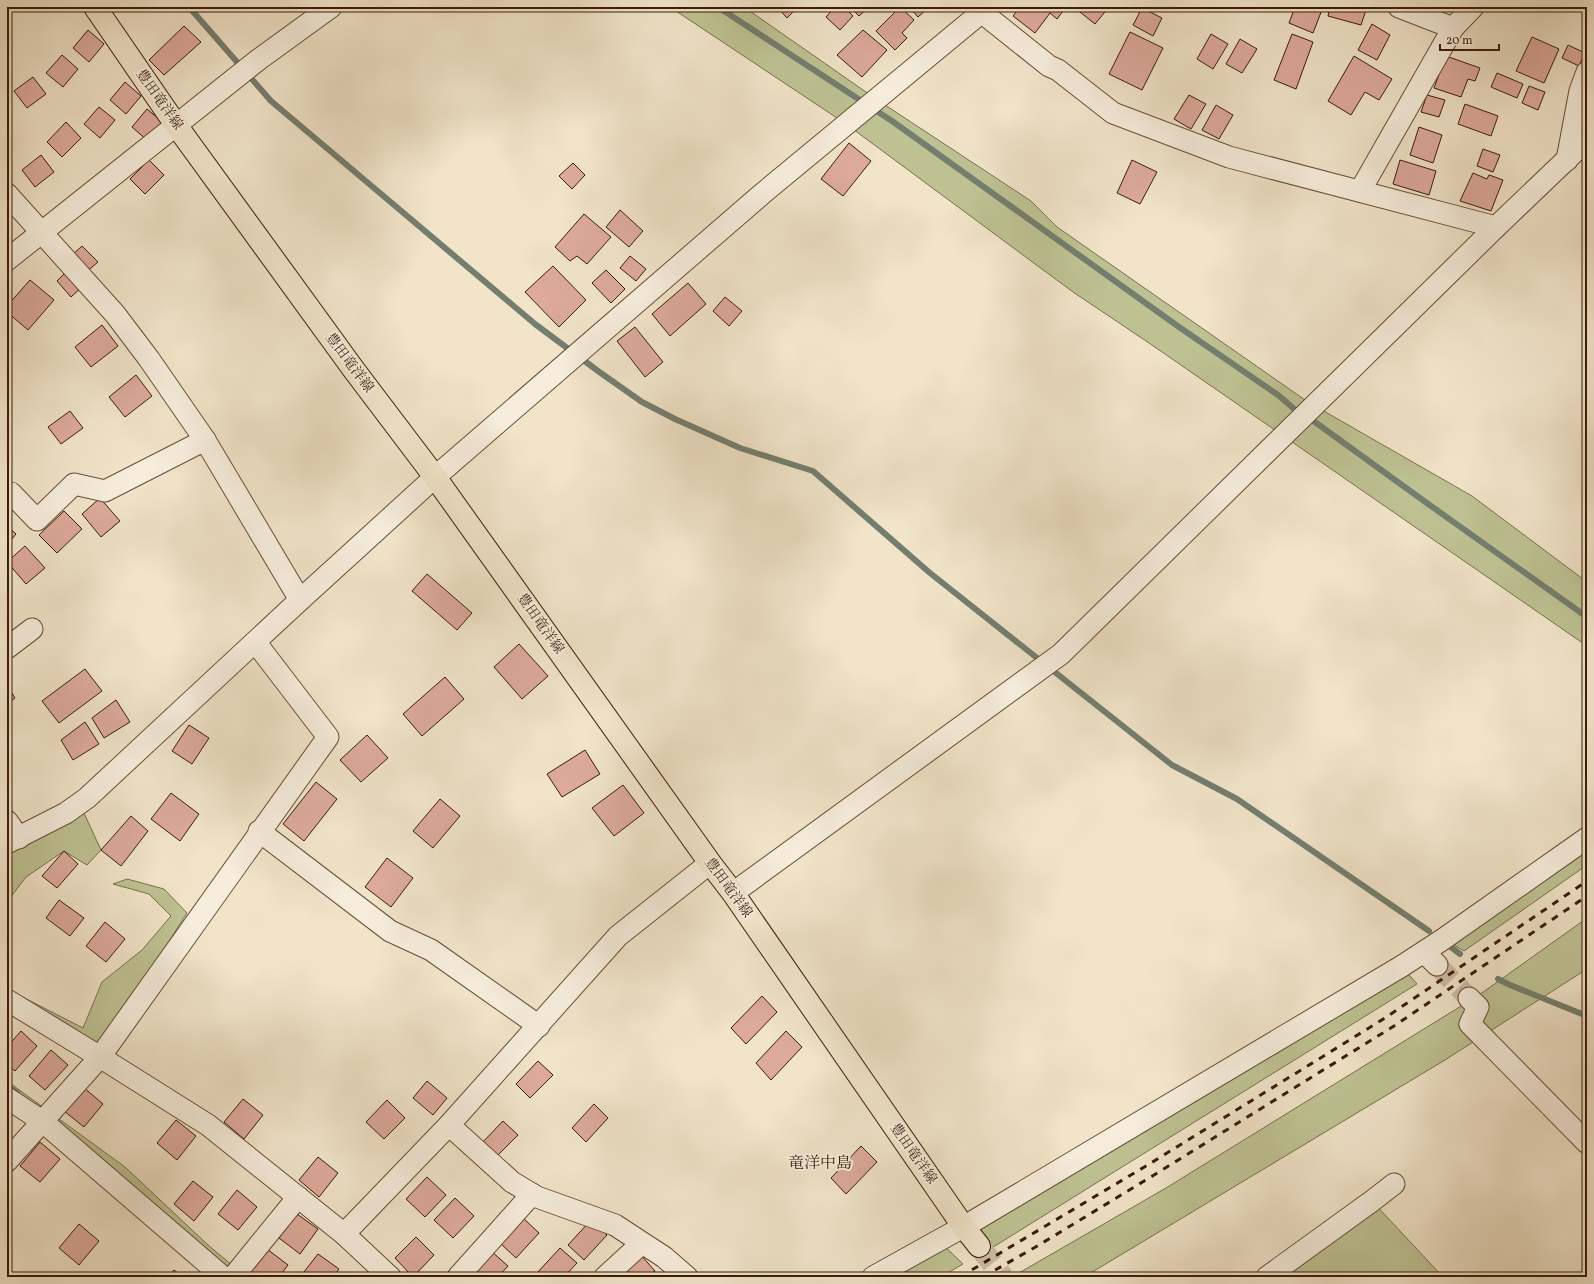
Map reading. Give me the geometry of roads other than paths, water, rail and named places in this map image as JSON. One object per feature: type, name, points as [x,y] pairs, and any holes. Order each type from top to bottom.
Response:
[{"type":"main road","name":"豊田竜洋線","points":[[95,7],[176,125],[354,370],[435,477],[710,863],[733,893],[963,1226],[979,1246]]},
{"type":"street","points":[[7,260],[258,60],[331,7]]},
{"type":"street","points":[[1399,7],[1453,28]]},
{"type":"street","points":[[1360,192],[1453,28],[1473,7]]},
{"type":"street","points":[[11,834],[66,813],[88,798],[256,643],[300,600],[435,477],[762,194],[981,9],[1049,66],[1058,70],[1112,113],[1229,157],[1496,227]]},
{"type":"street","points":[[1567,160],[1580,91],[1587,72]]},
{"type":"street","points":[[733,893],[1061,654],[1496,227],[1587,140]]},
{"type":"street","points":[[7,194],[115,314],[205,440],[300,600]]},
{"type":"street","points":[[7,495],[11,493],[37,520],[74,484],[106,491],[205,440]]},
{"type":"street","points":[[7,648],[32,629]]},
{"type":"street","points":[[7,1161],[100,1057],[259,831],[328,737],[256,643]]},
{"type":"street","points":[[259,831],[390,931],[431,950],[539,1026]]},
{"type":"street","points":[[872,1277],[963,1226],[1172,1104],[1430,959],[1442,940],[1587,838]]},
{"type":"street","points":[[344,1234],[449,1125],[618,936],[710,863]]},
{"type":"street","points":[[1469,998],[1478,1007],[1470,1024],[1587,1143]]},
{"type":"street","points":[[7,1000],[208,1125],[344,1234],[390,1277]]},
{"type":"street","points":[[7,1098],[42,1121],[223,1277]]},
{"type":"street","points":[[449,1125],[512,1182],[532,1194],[615,1226],[664,1257],[687,1277]]},
{"type":"street","points":[[1267,1277],[1394,1184]]},
{"type":"street","points":[[458,1277],[532,1194]]},
{"type":"street","points":[[233,1277],[298,1197]]},
{"type":"street","points":[[605,1277],[642,1243]]},
{"type":"waterway","points":[[189,7],[271,101],[535,324],[598,371],[642,402],[675,419],[740,448],[813,471],[930,573],[1172,765],[1237,799],[1429,931]]},
{"type":"waterway","points":[[718,7],[892,121],[1179,327],[1278,395],[1300,414]]},
{"type":"waterway","points":[[1308,417],[1587,617]]},
{"type":"waterway","points":[[1447,944],[1460,954]]},
{"type":"waterway","points":[[1498,979],[1587,1016]]},
{"type":"waterway","points":[[7,1086],[17,1093]]},
{"type":"tunnel","points":[[1437,965],[1469,998]]},
{"type":"tunnel","points":[[979,1246],[1003,1277]]},
{"type":"railway","points":[[960,1277],[1146,1166],[1385,1018],[1587,881]]},
{"type":"railway","points":[[983,1277],[1039,1245],[1154,1175],[1394,1026],[1587,896]]},
{"type":"district","name":"竜洋中島","points":[[820,1164]]}]
